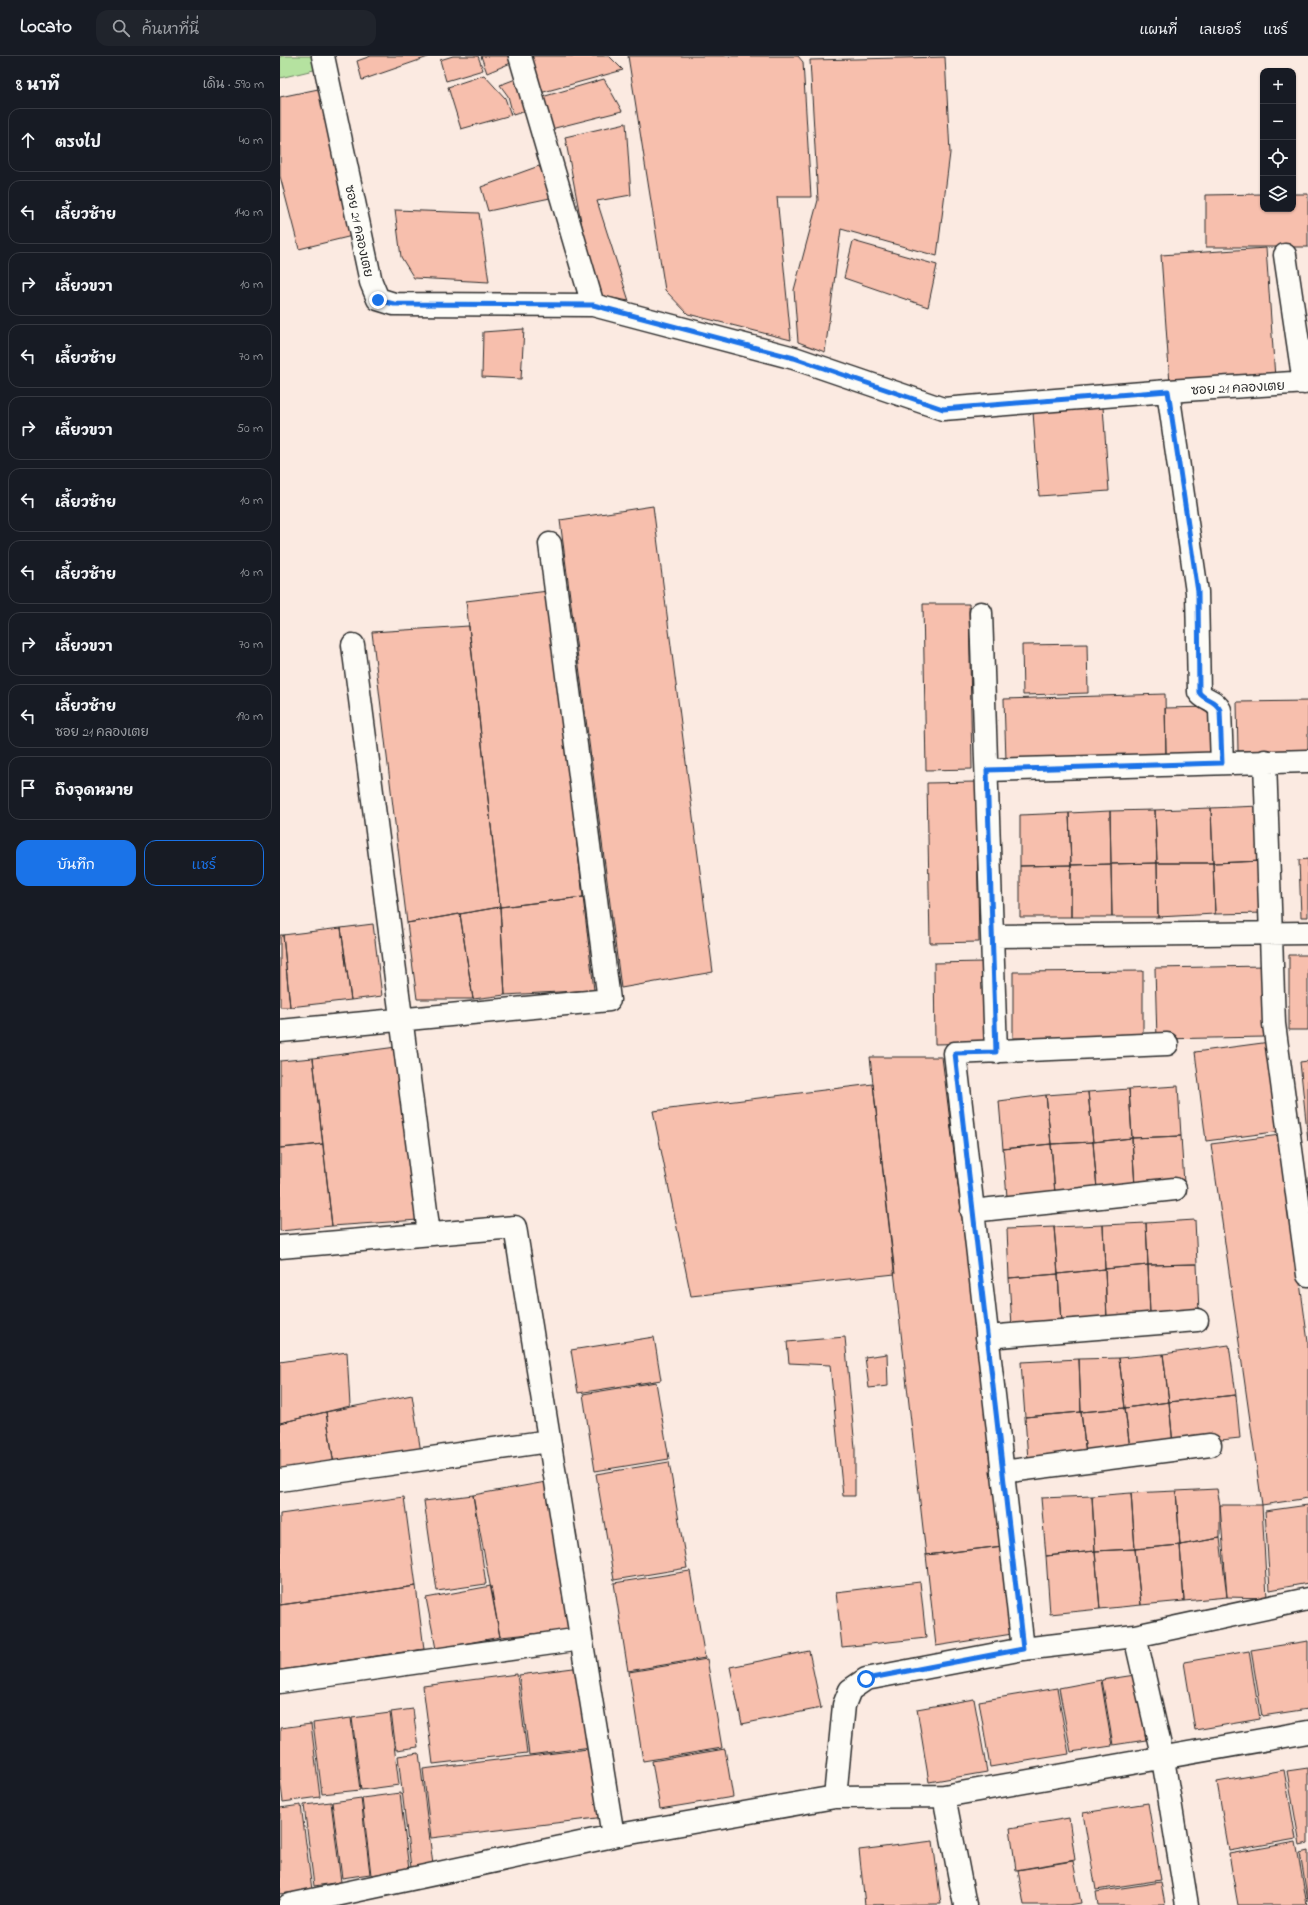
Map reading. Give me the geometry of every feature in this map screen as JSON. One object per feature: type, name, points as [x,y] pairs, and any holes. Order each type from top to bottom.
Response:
[{"type":"street","name":"ซอย 21 คลองเตย","points":[[323,56],[371,282],[378,300],[394,304],[593,305],[794,358],[943,409],[1168,391],[1306,382]]},
{"type":"street","points":[[520,56],[593,305]]},
{"type":"street","points":[[1285,255],[1306,382]]},
{"type":"street","points":[[1168,391],[1198,592],[1199,692],[1202,697],[1217,704],[1220,710],[1222,763]]},
{"type":"street","points":[[280,1031],[609,1000],[550,544]]},
{"type":"street","points":[[981,613],[996,1052]]},
{"type":"street","points":[[353,645],[429,1234]]},
{"type":"street","points":[[1265,761],[1274,1024],[1301,1172],[1308,1275]]},
{"type":"street","points":[[987,770],[1265,761],[1308,761]]},
{"type":"street","points":[[992,936],[1308,933]]},
{"type":"street","points":[[1023,1649],[955,1053],[1167,1044]]},
{"type":"street","points":[[972,1211],[1175,1188]]},
{"type":"street","points":[[280,1247],[515,1227],[613,1836]]},
{"type":"street","points":[[987,1337],[1197,1320]]},
{"type":"street","points":[[280,1480],[549,1441]]},
{"type":"street","points":[[1002,1472],[1210,1445]]},
{"type":"street","points":[[835,1797],[844,1705],[850,1690],[866,1679],[1023,1649],[1136,1636],[1308,1599]]},
{"type":"street","points":[[1136,1636],[1163,1759],[1187,1905]]},
{"type":"street","points":[[280,1682],[581,1639]]},
{"type":"street","points":[[289,1905],[613,1836],[835,1797],[944,1796],[1163,1759],[1308,1732]]},
{"type":"street","points":[[944,1796],[965,1905]]},
{"type":"green space","points":[[280,56],[316,56],[318,69],[280,78]]},
{"type":"building","points":[[371,56],[431,56],[362,80],[357,61]]},
{"type":"building","points":[[453,56],[478,56],[483,70],[446,81],[440,60]]},
{"type":"building","points":[[481,56],[517,56],[518,60],[487,73]]},
{"type":"building","points":[[529,56],[609,56],[623,70],[540,93]]},
{"type":"building","points":[[628,56],[798,56],[803,62],[811,197],[777,197],[791,340],[688,314],[665,290]]},
{"type":"building","points":[[945,57],[950,153],[937,256],[841,229],[825,352],[798,342],[794,290],[818,200],[810,60]]},
{"type":"building","points":[[484,75],[505,98],[511,115],[461,129],[448,87]]},
{"type":"building","points":[[521,77],[532,109],[513,115],[508,96],[500,85]]},
{"type":"building","points":[[604,79],[622,111],[551,129],[542,97]]},
{"type":"building","points":[[323,88],[352,236],[299,249],[280,176],[280,97]]},
{"type":"building","points":[[626,123],[631,195],[597,201],[629,301],[595,295],[565,137]]},
{"type":"building","points":[[539,166],[555,197],[488,211],[481,187]]},
{"type":"building","points":[[1260,194],[1260,212],[1296,212],[1296,194],[1308,194],[1308,247],[1206,247],[1206,195]]},
{"type":"building","points":[[395,210],[479,213],[489,282],[414,278],[401,257]]},
{"type":"building","points":[[853,241],[937,265],[928,307],[844,278]]},
{"type":"building","points":[[1266,248],[1275,378],[1170,384],[1161,255]]},
{"type":"building","points":[[524,329],[521,379],[482,377],[483,332]]},
{"type":"building","points":[[1103,407],[1109,491],[1039,496],[1033,412]]},
{"type":"building","points":[[653,506],[713,972],[621,988],[560,520]]},
{"type":"building","points":[[548,591],[583,897],[500,907],[466,601]]},
{"type":"building","points":[[923,604],[969,604],[972,769],[926,770]]},
{"type":"building","points":[[469,626],[500,907],[407,923],[372,632]]},
{"type":"building","points":[[1087,644],[1088,693],[1023,695],[1022,645]]},
{"type":"building","points":[[1165,694],[1166,755],[1006,760],[1004,699]]},
{"type":"building","points":[[1308,701],[1308,750],[1238,751],[1237,702]]},
{"type":"building","points":[[1211,707],[1212,754],[1166,755],[1165,708]]},
{"type":"building","points":[[976,782],[979,942],[930,943],[927,783]]},
{"type":"building","points":[[1260,806],[1263,861],[1213,863],[1211,808]]},
{"type":"building","points":[[1211,808],[1213,863],[1157,863],[1155,810]]},
{"type":"building","points":[[1155,810],[1157,863],[1111,864],[1110,811]]},
{"type":"building","points":[[1110,811],[1111,864],[1071,865],[1069,813]]},
{"type":"building","points":[[1069,813],[1071,865],[1020,866],[1020,815]]},
{"type":"building","points":[[1308,859],[1308,917],[1301,917],[1299,860]]},
{"type":"building","points":[[1263,861],[1265,913],[1215,914],[1213,863]]},
{"type":"building","points":[[1157,863],[1158,917],[1112,917],[1111,864]]},
{"type":"building","points":[[1157,863],[1213,863],[1215,914],[1158,917]]},
{"type":"building","points":[[1111,864],[1112,917],[1071,917],[1071,865]]},
{"type":"building","points":[[1071,865],[1071,917],[1020,917],[1020,866]]},
{"type":"building","points":[[583,897],[594,990],[505,995],[500,907]]},
{"type":"building","points":[[500,907],[505,995],[473,999],[460,914]]},
{"type":"building","points":[[460,914],[473,999],[417,999],[407,923]]},
{"type":"building","points":[[373,924],[382,996],[351,1000],[341,928]]},
{"type":"building","points":[[341,928],[351,1000],[290,1007],[283,935]]},
{"type":"building","points":[[280,935],[283,935],[290,1007],[280,1007]]},
{"type":"building","points":[[1289,955],[1308,955],[1308,1030],[1289,1030]]},
{"type":"building","points":[[983,962],[984,1043],[935,1044],[934,963]]},
{"type":"building","points":[[1264,966],[1265,1037],[1157,1039],[1155,968]]},
{"type":"building","points":[[1143,971],[1143,1037],[1013,1038],[1013,972]]},
{"type":"building","points":[[1270,1042],[1282,1131],[1206,1141],[1195,1052]]},
{"type":"building","points":[[404,1046],[418,1220],[332,1226],[313,1058]]},
{"type":"building","points":[[870,1057],[942,1057],[1003,1546],[926,1555]]},
{"type":"building","points":[[313,1058],[323,1144],[280,1148],[280,1061]]},
{"type":"building","points":[[1308,1061],[1308,1141],[1300,1062]]},
{"type":"building","points":[[873,1084],[895,1274],[691,1296],[653,1111]]},
{"type":"building","points":[[1178,1086],[1181,1136],[1132,1138],[1129,1089]]},
{"type":"building","points":[[1129,1089],[1132,1138],[1093,1142],[1088,1092]]},
{"type":"building","points":[[1088,1092],[1093,1142],[1051,1144],[1046,1095]]},
{"type":"building","points":[[1046,1095],[1051,1144],[1003,1149],[999,1101]]},
{"type":"building","points":[[1280,1135],[1308,1342],[1308,1498],[1262,1505],[1211,1144]]},
{"type":"building","points":[[1181,1136],[1184,1183],[1135,1187],[1132,1138]]},
{"type":"building","points":[[1132,1138],[1135,1187],[1097,1189],[1093,1142]]},
{"type":"building","points":[[1093,1142],[1097,1189],[1055,1193],[1051,1144]]},
{"type":"building","points":[[323,1144],[332,1226],[280,1231],[280,1148]]},
{"type":"building","points":[[1051,1144],[1055,1193],[1007,1197],[1003,1149]]},
{"type":"building","points":[[1195,1220],[1197,1264],[1148,1265],[1146,1223]]},
{"type":"building","points":[[1146,1223],[1148,1265],[1105,1269],[1103,1225]]},
{"type":"building","points":[[1103,1225],[1105,1269],[1058,1274],[1054,1227]]},
{"type":"building","points":[[1054,1227],[1058,1274],[1009,1278],[1007,1229]]},
{"type":"building","points":[[1197,1264],[1199,1313],[1150,1315],[1148,1265]]},
{"type":"building","points":[[1148,1265],[1150,1315],[1107,1320],[1105,1269]]},
{"type":"building","points":[[1105,1269],[1107,1320],[1061,1323],[1058,1274]]},
{"type":"building","points":[[1058,1274],[1061,1323],[1012,1326],[1009,1278]]},
{"type":"building","points":[[654,1337],[661,1380],[578,1393],[571,1350]]},
{"type":"building","points":[[845,1337],[855,1448],[855,1496],[843,1496],[830,1365],[789,1363],[787,1342]]},
{"type":"building","points":[[1229,1345],[1236,1395],[1169,1402],[1163,1354]]},
{"type":"building","points":[[347,1352],[350,1406],[280,1423],[280,1362]]},
{"type":"building","points":[[887,1354],[888,1386],[869,1388],[865,1357]]},
{"type":"building","points":[[1163,1354],[1169,1402],[1125,1408],[1119,1358]]},
{"type":"building","points":[[1119,1358],[1125,1408],[1081,1412],[1079,1359]]},
{"type":"building","points":[[1079,1359],[1081,1412],[1025,1417],[1021,1362]]},
{"type":"building","points":[[656,1382],[669,1459],[595,1471],[583,1394]]},
{"type":"building","points":[[412,1395],[422,1459],[334,1465],[326,1412]]},
{"type":"building","points":[[1236,1395],[1240,1438],[1173,1445],[1169,1402]]},
{"type":"building","points":[[1169,1402],[1173,1445],[1130,1449],[1125,1408]]},
{"type":"building","points":[[1125,1408],[1130,1449],[1086,1454],[1081,1412]]},
{"type":"building","points":[[326,1412],[334,1465],[280,1472],[280,1423]]},
{"type":"building","points":[[1081,1412],[1086,1454],[1028,1460],[1025,1417]]},
{"type":"building","points":[[669,1462],[687,1568],[614,1580],[596,1474]]},
{"type":"building","points":[[546,1482],[572,1630],[500,1637],[473,1495]]},
{"type":"building","points":[[1217,1489],[1220,1505],[1220,1538],[1180,1545],[1176,1491]]},
{"type":"building","points":[[1176,1491],[1180,1545],[1135,1549],[1131,1493]]},
{"type":"building","points":[[1131,1493],[1135,1549],[1095,1551],[1092,1496]]},
{"type":"building","points":[[473,1495],[486,1584],[437,1591],[424,1501]]},
{"type":"building","points":[[1092,1496],[1095,1551],[1046,1556],[1041,1498]]},
{"type":"building","points":[[404,1497],[416,1586],[280,1605],[280,1514]]},
{"type":"building","points":[[1220,1505],[1262,1505],[1267,1598],[1227,1597]]},
{"type":"building","points":[[1308,1505],[1308,1583],[1270,1590],[1265,1511]]},
{"type":"building","points":[[1220,1538],[1227,1597],[1184,1601],[1180,1545]]},
{"type":"building","points":[[1180,1545],[1184,1601],[1141,1605],[1135,1549]]},
{"type":"building","points":[[1003,1546],[1012,1634],[936,1646],[926,1555]]},
{"type":"building","points":[[1135,1549],[1141,1605],[1100,1609],[1095,1551]]},
{"type":"building","points":[[1095,1551],[1100,1609],[1050,1614],[1046,1556]]},
{"type":"building","points":[[690,1571],[705,1658],[628,1671],[614,1583]]},
{"type":"building","points":[[920,1582],[926,1638],[842,1647],[836,1592]]},
{"type":"building","points":[[416,1586],[424,1649],[280,1670],[280,1605]]},
{"type":"building","points":[[491,1586],[500,1637],[436,1649],[426,1598]]},
{"type":"building","points":[[1308,1641],[1308,1709],[1262,1716],[1251,1650]]},
{"type":"building","points":[[809,1651],[821,1708],[742,1724],[730,1667]]},
{"type":"building","points":[[1249,1651],[1260,1719],[1195,1730],[1184,1662]]},
{"type":"building","points":[[707,1659],[722,1748],[643,1761],[629,1672]]},
{"type":"building","points":[[581,1667],[591,1747],[529,1755],[519,1675]]},
{"type":"building","points":[[517,1674],[527,1753],[433,1764],[423,1686]]},
{"type":"building","points":[[1135,1675],[1146,1740],[1113,1745],[1102,1680]]},
{"type":"building","points":[[1101,1680],[1112,1746],[1071,1752],[1059,1688]]},
{"type":"building","points":[[1057,1688],[1069,1754],[990,1767],[979,1701]]},
{"type":"building","points":[[974,1699],[987,1772],[929,1782],[917,1709]]},
{"type":"building","points":[[413,1709],[418,1747],[396,1750],[391,1712]]},
{"type":"building","points":[[390,1713],[399,1785],[361,1790],[352,1718]]},
{"type":"building","points":[[351,1718],[360,1790],[322,1794],[313,1723]]},
{"type":"building","points":[[311,1724],[320,1797],[283,1802],[280,1778],[280,1728]]},
{"type":"building","points":[[596,1748],[605,1817],[431,1838],[423,1769]]},
{"type":"building","points":[[725,1749],[733,1797],[660,1809],[652,1761]]},
{"type":"building","points":[[419,1753],[433,1865],[411,1868],[398,1756]]},
{"type":"building","points":[[1308,1768],[1308,1843],[1300,1845],[1287,1771]]},
{"type":"building","points":[[1284,1770],[1296,1839],[1229,1851],[1217,1782]]},
{"type":"building","points":[[400,1793],[409,1870],[371,1875],[362,1798]]},
{"type":"building","points":[[361,1798],[370,1874],[342,1878],[332,1802]]},
{"type":"building","points":[[331,1802],[341,1882],[314,1886],[304,1805]]},
{"type":"building","points":[[1148,1803],[1161,1880],[1096,1890],[1083,1813]]},
{"type":"building","points":[[301,1805],[312,1890],[280,1894],[280,1808]]},
{"type":"building","points":[[1069,1818],[1075,1860],[1016,1870],[1010,1828]]},
{"type":"building","points":[[933,1841],[941,1904],[865,1905],[859,1850]]},
{"type":"building","points":[[1296,1842],[1307,1905],[1238,1905],[1229,1854]]},
{"type":"building","points":[[1308,1851],[1308,1901],[1300,1853]]},
{"type":"building","points":[[1073,1861],[1081,1903],[1068,1905],[1024,1905],[1018,1870]]},
{"type":"building","points":[[1161,1882],[1165,1905],[1098,1905],[1096,1892]]},
{"type":"route","points":[[378,300],[394,304],[593,305],[794,358],[943,409],[1168,391],[1198,592],[1199,692],[1202,697],[1217,704],[1220,710],[1222,763],[987,770],[996,1052],[955,1053],[1023,1649],[866,1679]]}]
